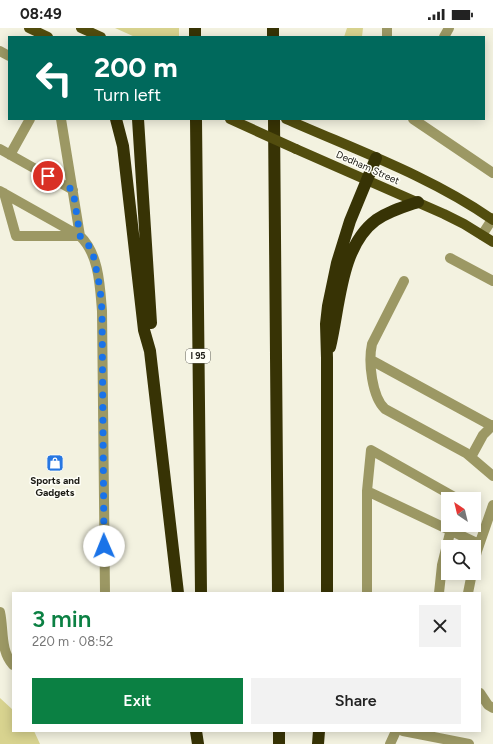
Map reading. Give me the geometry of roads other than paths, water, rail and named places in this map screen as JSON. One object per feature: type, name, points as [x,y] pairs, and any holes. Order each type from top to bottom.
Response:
[{"type":"highway","points":[[116,120],[123,146],[144,330],[150,351]]},
{"type":"highway","points":[[138,120],[151,328],[150,351],[178,592]]},
{"type":"highway","name":"I 95","points":[[196,120],[200,592]]},
{"type":"highway","points":[[274,120],[278,592]]},
{"type":"highway","points":[[327,592],[326,324],[332,285],[343,241],[376,158]]},
{"type":"highway","points":[[327,358],[336,325],[346,270],[350,256],[357,242],[368,228],[382,216],[399,208],[418,202]]},
{"type":"highway","points":[[196,732],[198,744]]},
{"type":"highway","points":[[202,732],[202,744]]},
{"type":"highway","points":[[279,732],[279,744]]},
{"type":"highway","points":[[318,744],[320,732]]},
{"type":"main road","points":[[29,28],[46,36]]},
{"type":"main road","points":[[80,28],[99,36]]},
{"type":"main road","name":"Dedham Street","points":[[232,120],[418,202],[460,222],[493,242]]},
{"type":"main road","name":"Dedham Street","points":[[288,120],[376,158],[449,192],[493,219]]},
{"type":"street","points":[[10,155],[29,120]]},
{"type":"street","points":[[61,120],[80,236]]},
{"type":"street","points":[[414,120],[493,173]]},
{"type":"street","points":[[0,149],[73,190]]},
{"type":"street","points":[[2,192],[16,236],[80,236]]},
{"type":"street","points":[[2,192],[80,236],[90,247],[94,258],[100,288],[102,311],[105,592]]},
{"type":"street","points":[[482,235],[493,219]]},
{"type":"street","points":[[450,258],[493,281]]},
{"type":"street","points":[[404,281],[374,340],[371,349],[374,389],[376,396],[385,409],[471,457],[493,476]]},
{"type":"street","points":[[371,360],[492,426],[483,435],[471,457]]},
{"type":"street","points":[[367,592],[367,491],[371,450],[446,492]]},
{"type":"street","points":[[367,491],[441,523]]},
{"type":"street","points":[[480,540],[493,505]]},
{"type":"street","points":[[439,592],[442,565],[451,532]]},
{"type":"street","points":[[459,532],[472,540]]},
{"type":"street","points":[[468,592],[471,580]]},
{"type":"street","points":[[0,612],[3,648],[5,655],[12,664]]},
{"type":"street","points":[[481,694],[488,705],[493,708]]},
{"type":"street","points":[[390,744],[396,732]]},
{"type":"street","points":[[408,732],[469,744]]},
{"type":"place","name":"Sports and Gadgets","points":[[55,463]]}]
